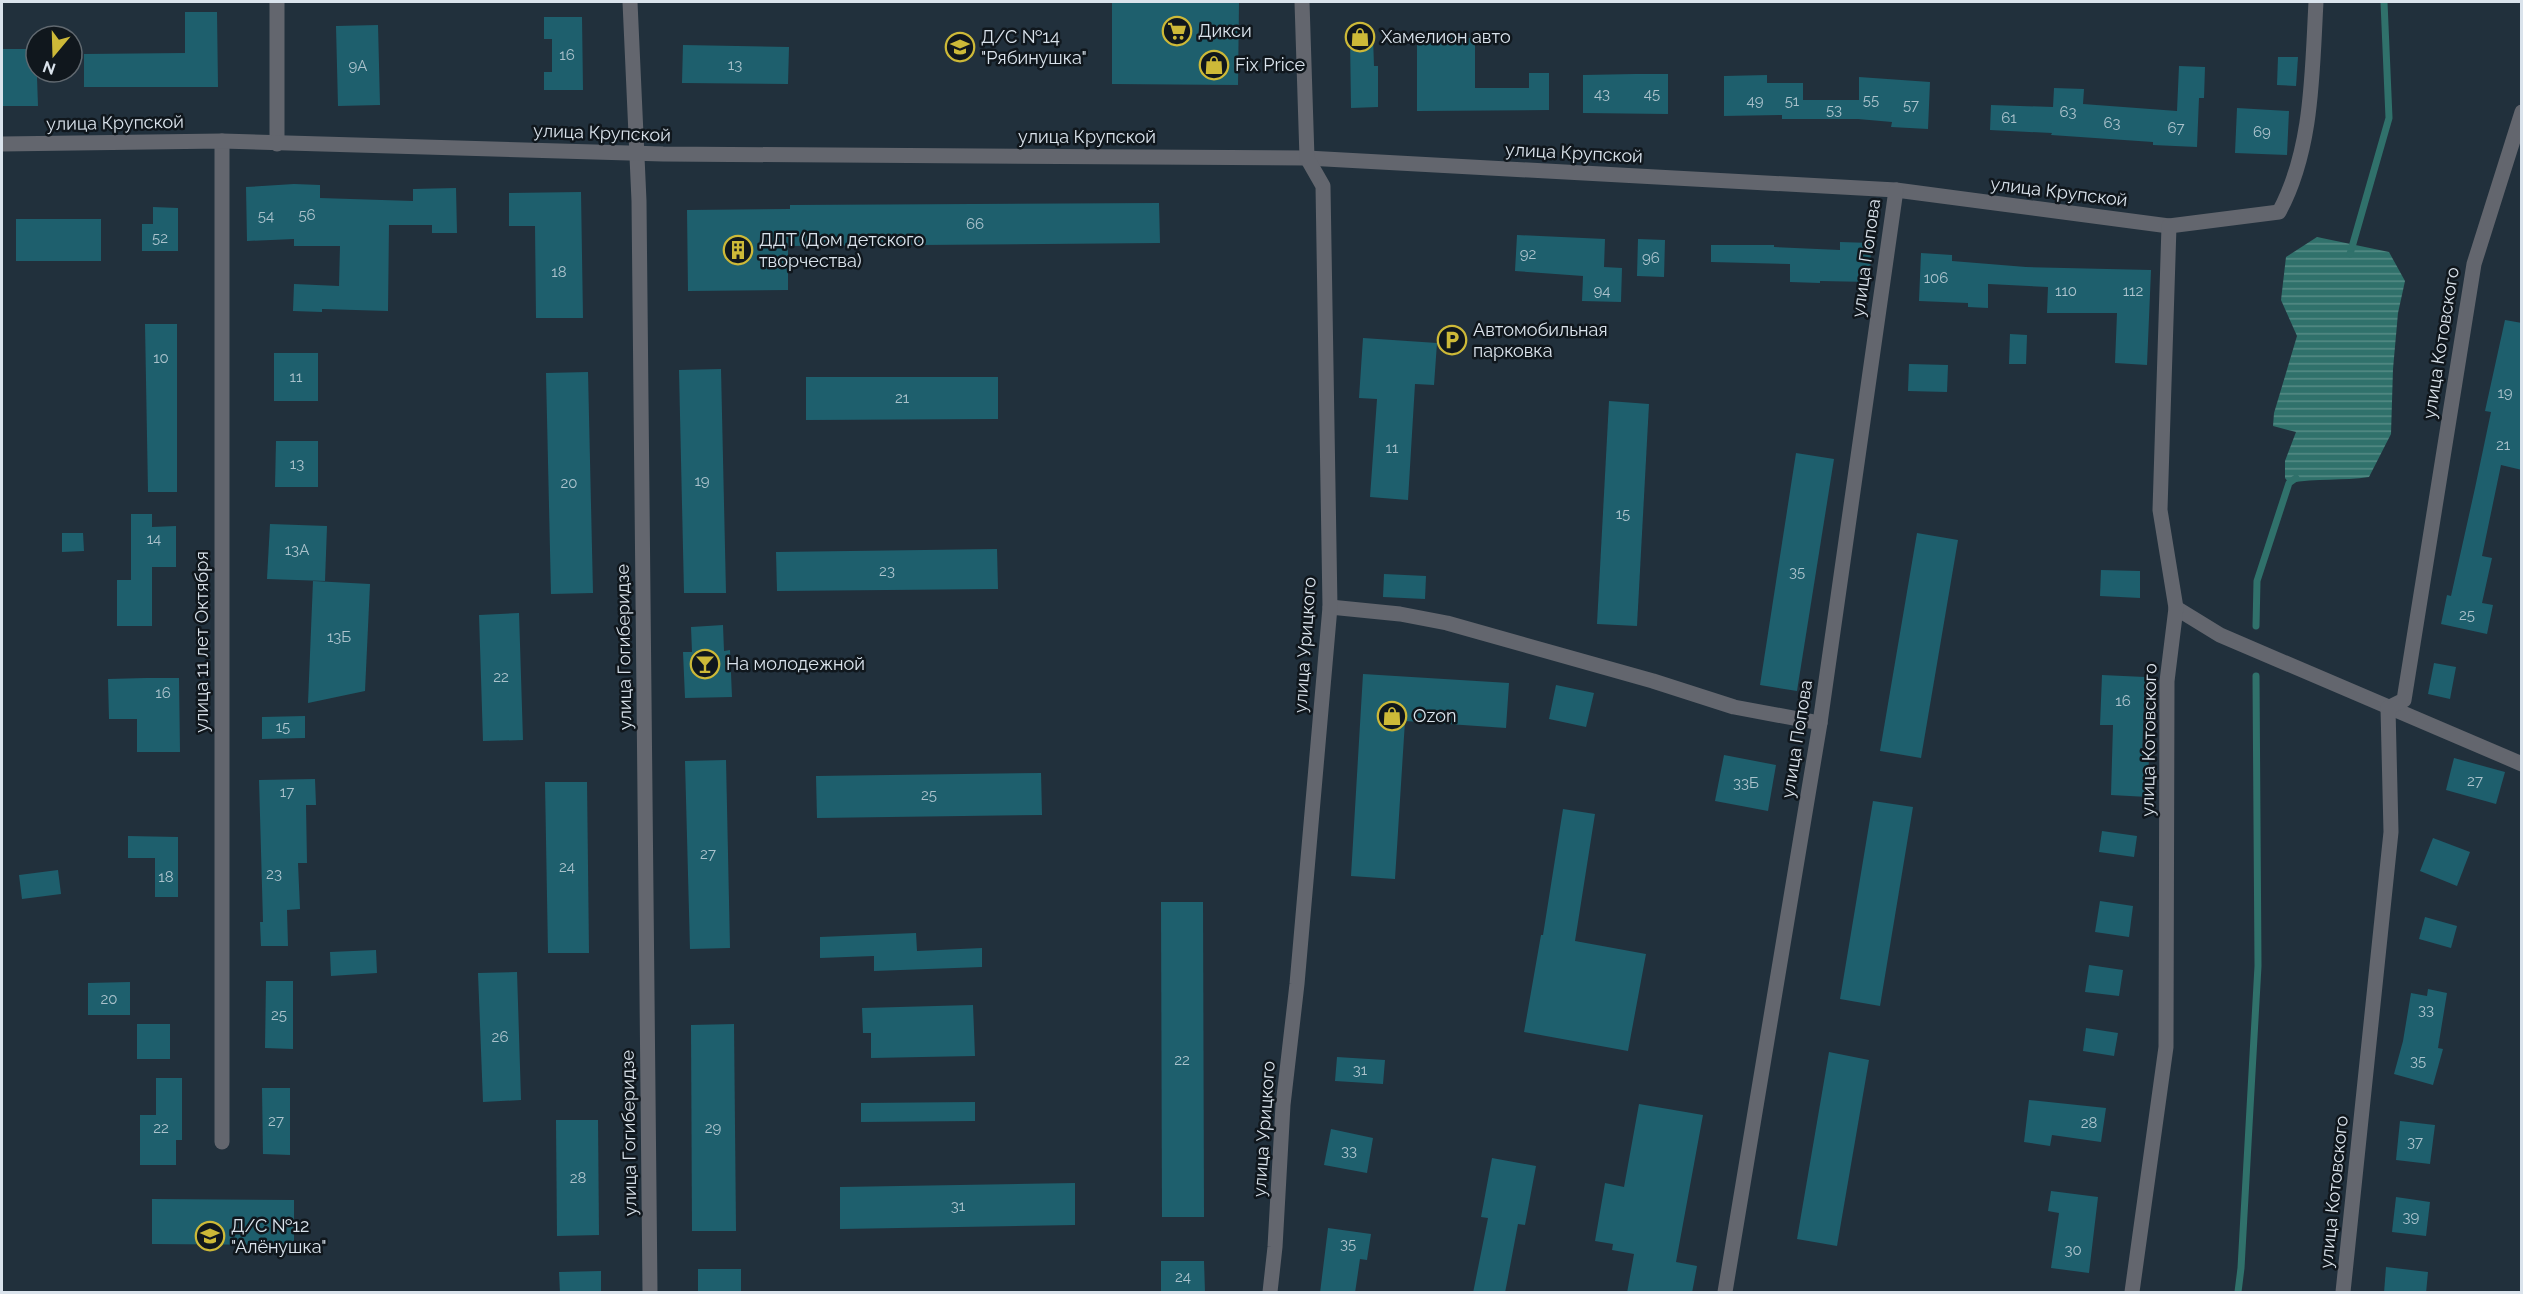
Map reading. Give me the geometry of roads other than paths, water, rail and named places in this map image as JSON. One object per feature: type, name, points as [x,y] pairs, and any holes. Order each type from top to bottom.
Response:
[{"type":"street","points":[[277,2],[277,144]]},
{"type":"street","name":"улица Гогиберидзе","points":[[630,2],[637,153],[650,1293]]},
{"type":"street","name":"улица Урицкого","points":[[1270,1293],[1275,1247],[1283,1105],[1297,984],[1330,607],[1323,186],[1307,158],[1302,2]]},
{"type":"street","points":[[2169,226],[2279,212],[2290,191],[2309,112],[2316,2]]},
{"type":"street","name":"улица Котовского","points":[[2343,1293],[2391,832],[2388,708],[2404,700],[2474,264],[2522,112]]},
{"type":"street","name":"улица Крупской","points":[[2,144],[222,141],[637,153],[1307,158],[1896,190],[2169,226]]},
{"type":"street","name":"улица 11 лет Октября","points":[[222,141],[222,1142]]},
{"type":"street","name":"улица Попова","points":[[1725,1293],[1820,723],[1896,190]]},
{"type":"street","name":"улица Котовского","points":[[2132,1293],[2166,1047],[2167,681],[2176,608],[2160,510],[2169,226]]},
{"type":"street","points":[[1330,607],[1400,614],[1447,623],[1734,706],[1820,723]]},
{"type":"street","points":[[2176,608],[2220,635],[2522,764]]},
{"type":"waterway","points":[[2350,254],[2389,118],[2384,2]]},
{"type":"waterway","points":[[2256,626],[2257,581],[2289,483],[2296,478]]},
{"type":"waterway","points":[[2238,1292],[2258,966],[2256,676]]},
{"type":"place","name":"Дикси","points":[[1177,31]]},
{"type":"place","name":"Хамелион авто","points":[[1360,37]]},
{"type":"place","name":"Д/С №14 \"Рябинушка\"","points":[[960,47]]},
{"type":"place","name":"Fix Price","points":[[1214,65]]},
{"type":"place","name":"ДДТ (Дом детского творчества)","points":[[738,250]]},
{"type":"place","name":"Автомобильная парковка","points":[[1452,340]]},
{"type":"place","name":"На молодежной","points":[[705,664]]},
{"type":"place","name":"Ozon","points":[[1392,716]]},
{"type":"place","name":"Д/С №12 \"Алёнушка\"","points":[[210,1236]]}]
